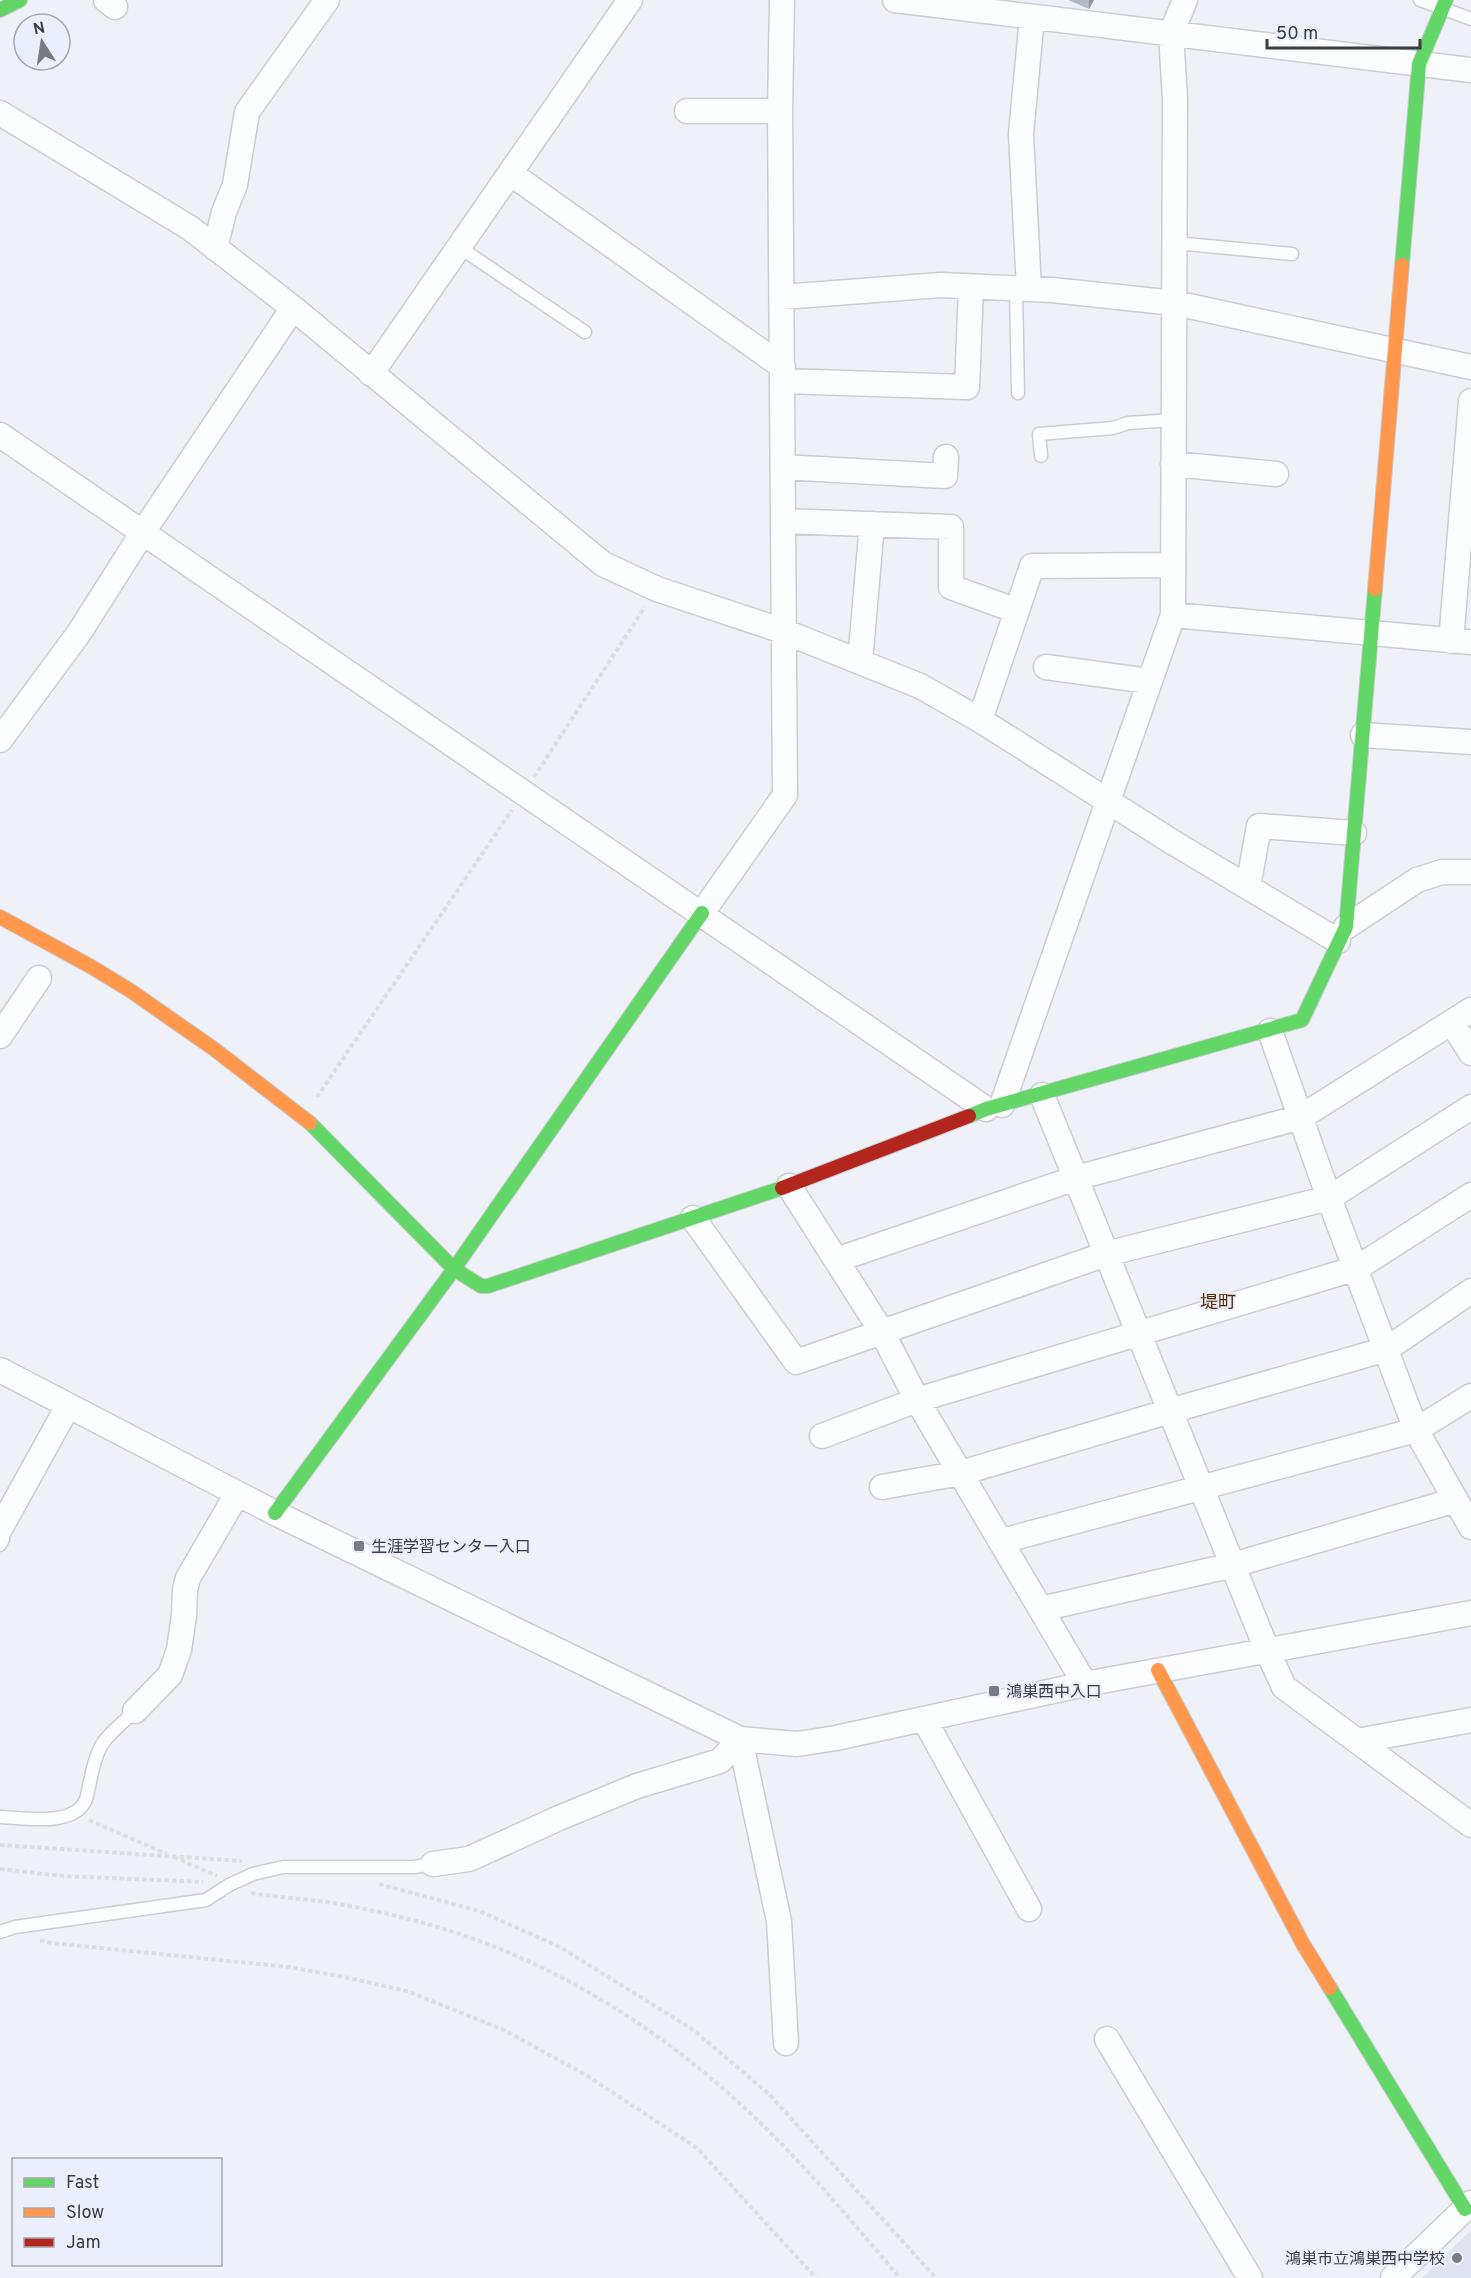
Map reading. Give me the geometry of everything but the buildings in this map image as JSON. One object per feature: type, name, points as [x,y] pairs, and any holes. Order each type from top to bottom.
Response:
[{"type":"street","points":[[0,10],[20,0]]},
{"type":"street","points":[[215,248],[224,212],[235,185],[247,112],[327,0]]},
{"type":"street","points":[[371,374],[630,0]]},
{"type":"street","points":[[274,1513],[454,1269],[786,795],[780,111],[782,0]]},
{"type":"street","points":[[895,0],[1471,70]]},
{"type":"street","points":[[994,1107],[1108,801],[1173,615],[1175,99],[1171,34],[1185,0]]},
{"type":"street","points":[[0,917],[131,991],[214,1049],[303,1116],[454,1269],[481,1286],[488,1286],[789,1186],[994,1107],[1270,1031],[1302,1020],[1342,934],[1372,634],[1419,64],[1444,4]]},
{"type":"street","points":[[1023,289],[1021,134],[1032,17]]},
{"type":"street","points":[[687,111],[780,111]]},
{"type":"street","points":[[0,113],[190,228],[292,308],[603,564],[657,589],[783,631],[920,686],[980,720],[1248,887],[1342,934]]},
{"type":"street","points":[[510,173],[783,374],[967,387],[972,287]]},
{"type":"street","points":[[783,297],[941,285],[1023,289],[1175,303],[1471,368]]},
{"type":"street","points":[[0,740],[78,633],[292,308]]},
{"type":"street","points":[[1173,615],[1461,641],[1471,401]]},
{"type":"street","points":[[0,435],[702,913],[994,1107]]},
{"type":"street","points":[[783,467],[945,476],[946,457]]},
{"type":"street","points":[[1173,464],[1276,474]]},
{"type":"street","points":[[783,520],[951,527],[951,587],[1017,611]]},
{"type":"street","points":[[860,662],[872,524]]},
{"type":"street","points":[[980,720],[1032,566],[1172,565]]},
{"type":"street","points":[[1046,667],[1149,681]]},
{"type":"street","points":[[1363,735],[1471,742]]},
{"type":"street","points":[[1248,887],[1259,826],[1354,832]]},
{"type":"street","points":[[1342,934],[1417,880],[1443,872],[1471,872]]},
{"type":"street","points":[[0,1036],[39,978]]},
{"type":"street","points":[[836,1260],[1076,1178],[1301,1118],[1461,1017],[1471,1053]]},
{"type":"street","points":[[1270,1031],[1329,1198],[1416,1430],[1471,1527]]},
{"type":"street","points":[[1042,1095],[1284,1687],[1471,1825]]},
{"type":"street","points":[[693,1218],[796,1362],[1106,1254],[1329,1198],[1471,1107]]},
{"type":"street","points":[[789,1186],[882,1332],[918,1401],[1085,1684]]},
{"type":"street","points":[[822,1436],[918,1401],[1356,1268],[1471,1195]]},
{"type":"street","points":[[882,1487],[961,1473],[1387,1349],[1471,1291]]},
{"type":"street","points":[[0,1370],[274,1513],[740,1739],[797,1744],[836,1738],[1085,1684],[1471,1613]]},
{"type":"street","points":[[1002,1541],[1416,1430],[1471,1395]]},
{"type":"street","points":[[0,1530],[68,1406]]},
{"type":"street","points":[[135,1711],[170,1675],[179,1650],[188,1578],[237,1494]]},
{"type":"street","points":[[1041,1609],[1233,1565],[1456,1500]]},
{"type":"street","points":[[1158,1670],[1303,1944],[1468,2206],[1394,2278]]},
{"type":"street","points":[[924,1719],[1029,1909]]},
{"type":"street","points":[[1357,1741],[1471,1720]]},
{"type":"street","points":[[433,1864],[469,1858],[637,1786],[720,1761],[740,1739]]},
{"type":"street","points":[[740,1739],[779,1921],[786,2043]]},
{"type":"street","points":[[1107,2039],[1250,2278]]},
{"type":"lane","points":[[1420,0],[1444,4],[1471,19]]},
{"type":"lane","points":[[1175,243],[1292,254]]},
{"type":"lane","points":[[459,247],[585,332]]},
{"type":"lane","points":[[1018,393],[1023,289]]},
{"type":"lane","points":[[1041,456],[1039,434],[1174,420]]},
{"type":"lane","points":[[0,1530],[3,1539],[0,1545]]},
{"type":"lane","points":[[0,1817],[42,1819],[66,1817],[77,1812],[86,1799],[90,1774],[101,1745],[135,1711]]},
{"type":"lane","points":[[0,1932],[15,1927],[194,1903],[206,1900],[229,1885],[253,1874],[283,1867],[414,1867],[433,1864]]},
{"type":"path","points":[[303,1116],[524,792],[657,589]]},
{"type":"path","points":[[77,1812],[88,1820],[213,1873],[242,1891],[329,1902],[445,1930],[544,1968],[631,2017],[687,2059],[737,2101],[798,2161],[900,2278]]},
{"type":"path","points":[[0,1845],[247,1862]]},
{"type":"path","points":[[0,1869],[63,1876],[182,1880],[229,1885]]},
{"type":"path","points":[[369,1881],[479,1911],[558,1946],[692,2029],[769,2094],[936,2278]]},
{"type":"path","points":[[15,1927],[28,1936],[51,1942],[289,1967],[344,1977],[407,1991],[504,2030],[586,2075],[697,2148],[816,2278]]},
{"type":"shaded area","name":"鴻巣市立鴻巣西中学校","points":[[1471,2231],[1471,2278],[1422,2278],[1463,2238]]},
{"type":"traffic: fast","points":[[0,10],[20,0]]},
{"type":"traffic: fast","points":[[1402,265],[1419,64],[1446,0]]},
{"type":"traffic: fast","points":[[969,1116],[986,1109],[1302,1020],[1346,927],[1375,589]]},
{"type":"traffic: fast","points":[[275,1513],[454,1269],[702,913]]},
{"type":"traffic: fast","points":[[310,1123],[454,1269],[481,1286],[488,1286],[782,1188]]},
{"type":"traffic: fast","points":[[1330,1988],[1465,2209]]},
{"type":"traffic: slow","points":[[1375,589],[1402,265]]},
{"type":"traffic: slow","points":[[0,917],[131,991],[214,1049],[310,1123]]},
{"type":"traffic: slow","points":[[1158,1670],[1303,1944],[1330,1988]]},
{"type":"traffic: jam","points":[[782,1188],[969,1116]]},
{"type":"place","name":"生涯学習センター入口","points":[[359,1546]]},
{"type":"place","name":"鴻巣西中入口","points":[[994,1691]]},
{"type":"place","name":"鴻巣市立鴻巣西中学校","points":[[1457,2258]]},
{"type":"district","name":"堤町","points":[[1218,1302]]}]
